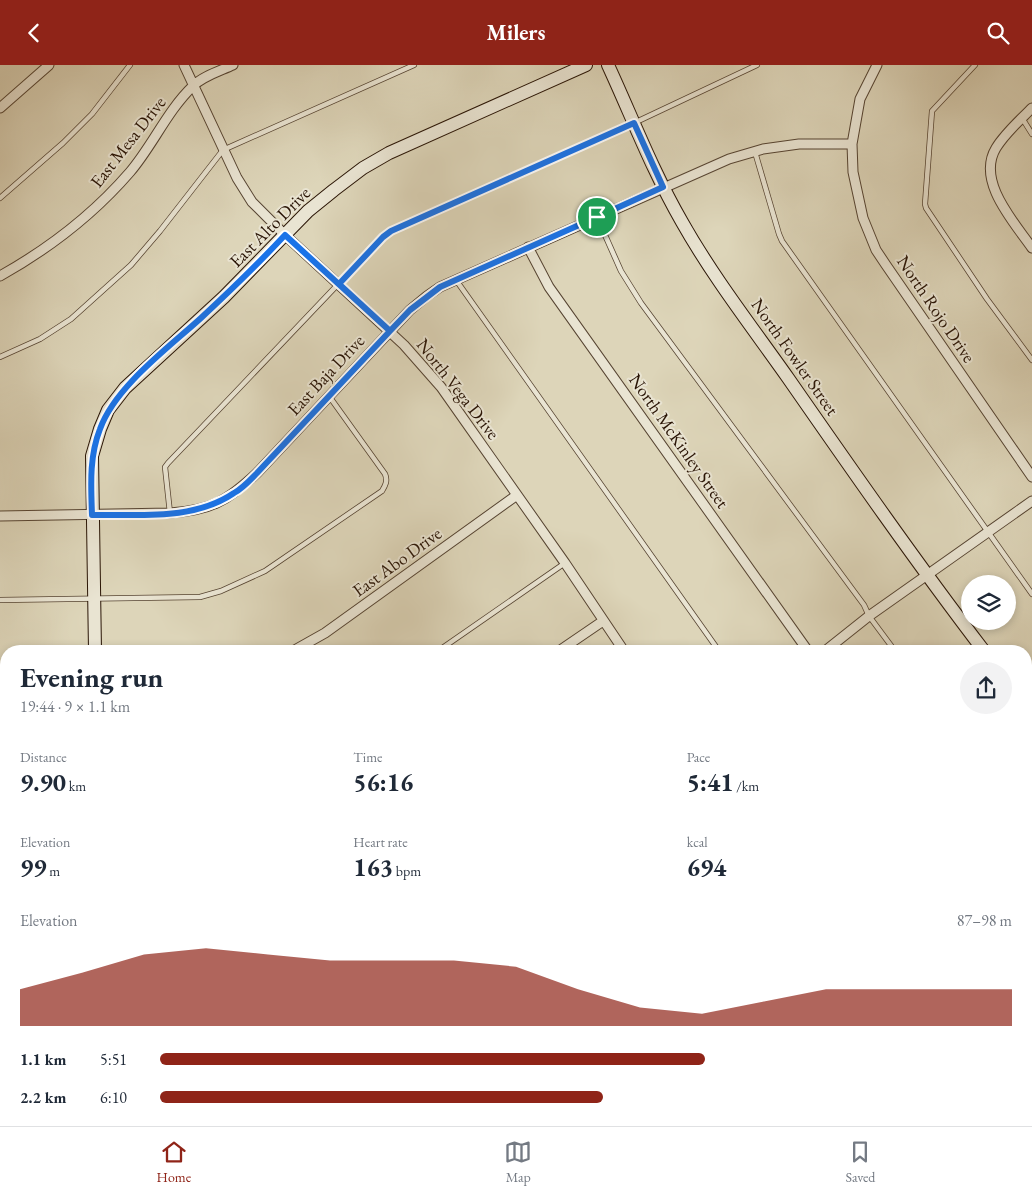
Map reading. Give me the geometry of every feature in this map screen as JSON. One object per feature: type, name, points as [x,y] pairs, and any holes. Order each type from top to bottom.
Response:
[{"type":"street","points":[[0,108],[48,65]]},
{"type":"street","name":"North Vega Drive","points":[[184,65],[223,150],[252,202],[285,235],[390,331],[423,365],[441,387],[565,563],[620,645]]},
{"type":"street","name":"East Mesa Drive","points":[[0,276],[37,254],[81,222],[131,171],[166,119],[193,85],[233,65]]},
{"type":"street","name":"East Alto Drive","points":[[96,645],[92,456],[108,410],[125,388],[224,297],[308,211],[363,168],[404,145],[586,65]]},
{"type":"street","name":"North Fowler Street","points":[[608,65],[663,187],[682,223],[713,271],[926,575],[979,645]]},
{"type":"street","name":"North Rojo Drive","points":[[877,65],[860,99],[852,144],[852,172],[863,218],[876,250],[1032,477]]},
{"type":"street","points":[[1032,108],[995,149],[990,168],[995,192],[1032,248]]},
{"type":"street","name":"East Baja Drive","points":[[0,516],[170,513],[201,509],[220,502],[236,492],[257,473],[390,331],[427,296],[440,287],[729,159],[755,151],[798,144],[852,144]]},
{"type":"street","name":"North McKinley Street","points":[[528,247],[549,287],[804,645]]},
{"type":"street","name":"East Abo Drive","points":[[303,645],[324,633],[517,495]]},
{"type":"street","points":[[833,645],[869,616],[1032,501]]},
{"type":"street","points":[[568,645],[603,621]]},
{"type":"lane","points":[[0,198],[63,143],[92,114],[130,65]]},
{"type":"lane","points":[[0,357],[40,339],[71,319],[131,265],[223,150],[414,65]]},
{"type":"lane","points":[[170,513],[165,467],[168,463],[383,237],[391,231],[634,123],[757,65]]},
{"type":"lane","points":[[975,65],[932,111],[925,203],[926,208],[987,299],[1032,360]]},
{"type":"lane","points":[[1022,118],[1032,134]]},
{"type":"lane","points":[[755,151],[782,241],[1032,594]]},
{"type":"lane","points":[[597,217],[621,271],[642,303],[864,605],[869,616],[891,645]]},
{"type":"lane","points":[[456,280],[714,645]]},
{"type":"lane","points":[[0,600],[200,597],[210,595],[265,571],[382,491],[387,479],[329,396]]},
{"type":"lane","points":[[447,645],[565,563]]},
{"type":"route","points":[[597,217],[440,287],[410,310],[390,331],[285,235],[224,297],[125,388],[108,410],[92,456],[92,515],[189,512],[214,504],[236,492],[257,473],[390,331],[339,284],[383,237],[391,231],[634,123],[663,187],[597,217]]}]
